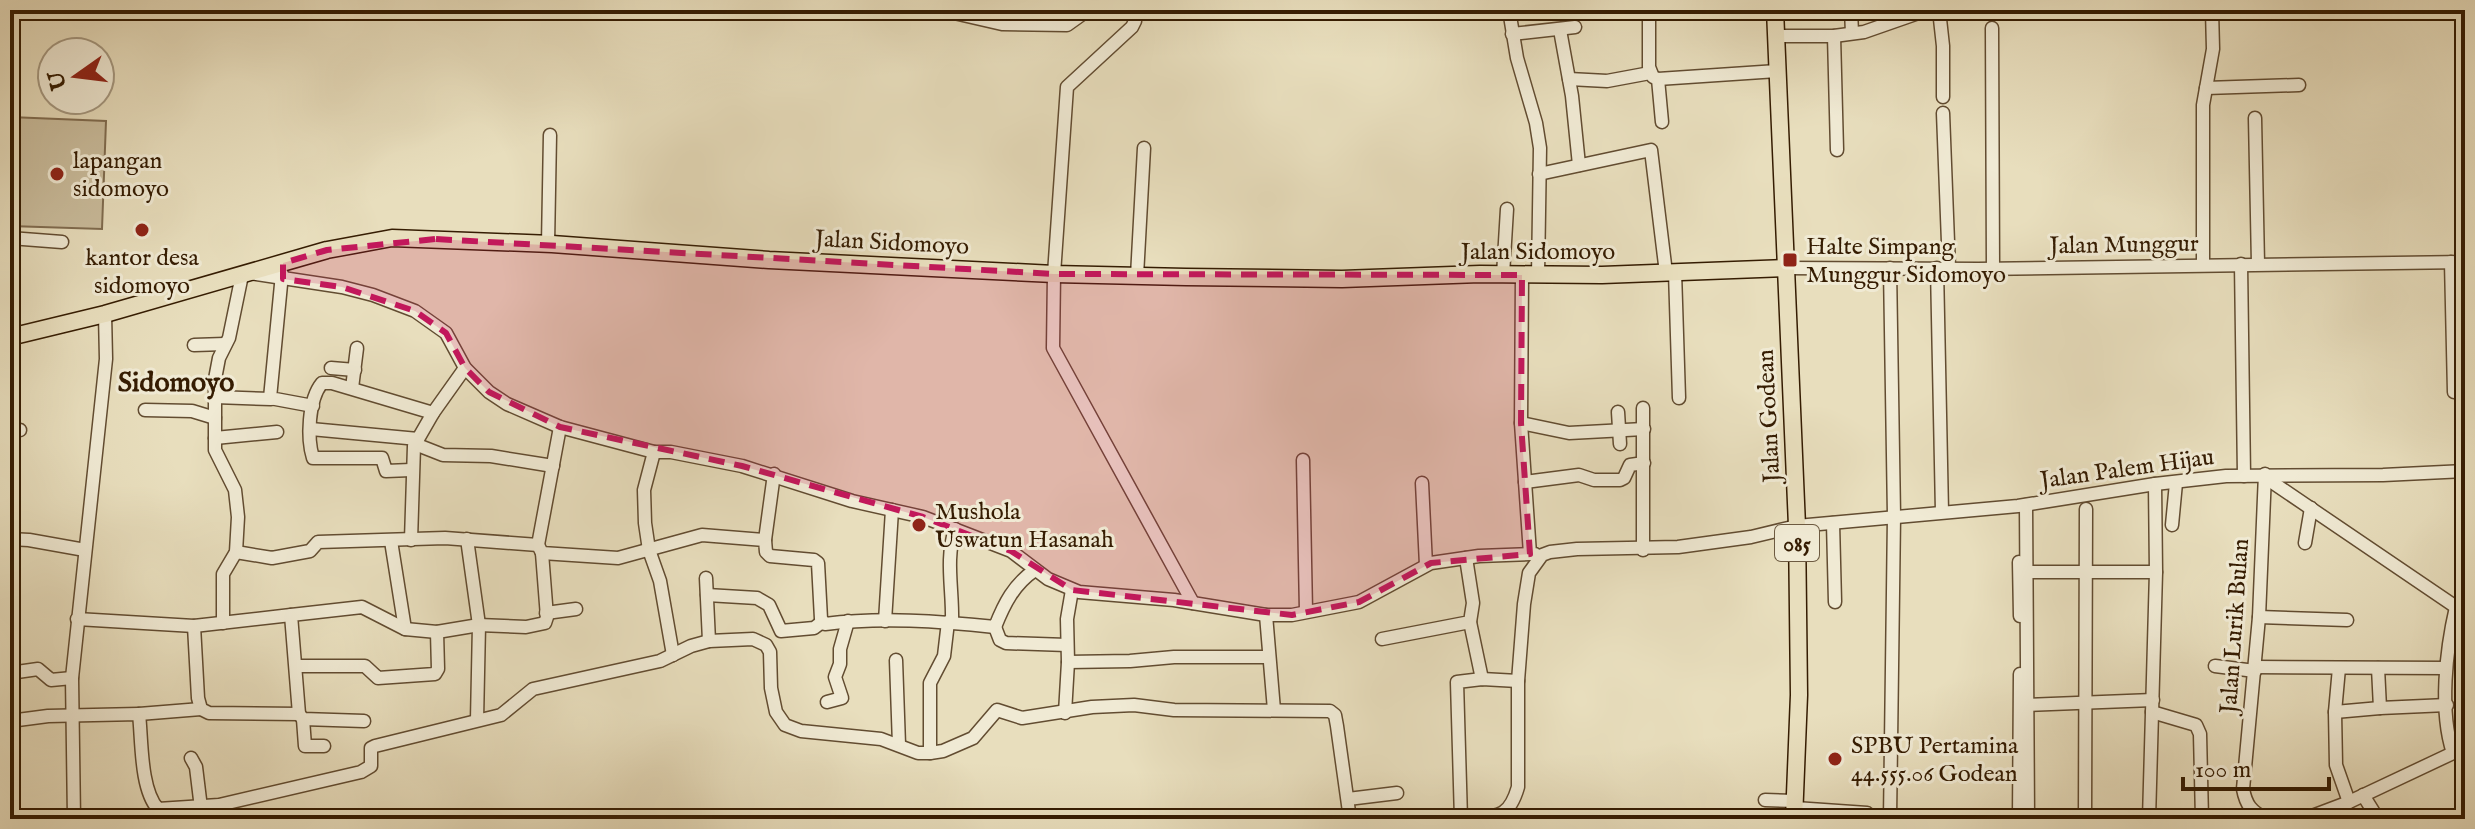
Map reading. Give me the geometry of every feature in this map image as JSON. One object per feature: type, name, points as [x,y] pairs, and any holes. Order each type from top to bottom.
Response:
[{"type":"main road","name":"Jalan Godean","points":[[1775,10],[1797,526],[1799,695],[1795,810]]},
{"type":"main road","name":"Jalan Sidomoyo","points":[[10,337],[246,274],[283,271],[354,244],[392,238],[548,244],[769,260],[1137,276],[1342,279],[1784,268]]},
{"type":"street","points":[[941,10],[1002,24],[1067,25],[1088,10]]},
{"type":"street","points":[[1133,10],[1135,21],[1132,27],[1067,87],[1052,338],[1056,357],[1193,603]]},
{"type":"street","points":[[1469,819],[1511,814],[1518,787],[1518,681],[1529,573],[1536,554],[1525,482],[1521,423],[1540,148],[1509,10]]},
{"type":"street","points":[[1649,10],[1654,76],[1662,122]]},
{"type":"street","points":[[1851,10],[1852,33]]},
{"type":"street","points":[[1886,10],[1889,24]]},
{"type":"street","points":[[1776,36],[1852,33],[1927,10]]},
{"type":"street","points":[[1939,10],[1943,97]]},
{"type":"street","points":[[2203,264],[2202,118],[2213,49],[2212,10]]},
{"type":"street","points":[[1512,34],[1575,27]]},
{"type":"street","points":[[1992,28],[1993,268]]},
{"type":"street","points":[[1560,30],[1579,165]]},
{"type":"street","points":[[1834,36],[1837,150]]},
{"type":"street","points":[[1569,79],[1607,81],[1777,71]]},
{"type":"street","points":[[2206,88],[2299,85]]},
{"type":"street","points":[[1942,512],[1943,113]]},
{"type":"street","points":[[2255,118],[2258,264]]},
{"type":"street","points":[[548,244],[550,135]]},
{"type":"street","points":[[1137,276],[1144,148]]},
{"type":"street","points":[[1539,174],[1651,150],[1670,272],[1679,398]]},
{"type":"street","points":[[1503,275],[1507,209]]},
{"type":"street","points":[[10,238],[62,242]]},
{"type":"street","points":[[2451,262],[2454,392]]},
{"type":"street","name":"Jalan Munggur","points":[[1784,268],[2465,262]]},
{"type":"street","points":[[2241,264],[2244,476]]},
{"type":"street","points":[[1890,268],[1894,516],[1890,819]]},
{"type":"street","points":[[271,399],[283,271],[373,295],[415,311],[446,333],[465,368],[476,380],[507,404],[560,427],[654,452],[671,452],[774,474],[852,501],[923,517],[1011,551],[1035,570],[1072,590],[1065,713]]},
{"type":"street","points":[[223,623],[223,574],[236,552],[238,503],[235,490],[217,458],[215,397],[219,358],[229,338],[246,274]]},
{"type":"street","points":[[74,819],[72,678],[105,370],[105,314]]},
{"type":"street","points":[[194,345],[225,344]]},
{"type":"street","points":[[352,388],[357,348]]},
{"type":"street","points":[[331,368],[355,370]]},
{"type":"street","points":[[411,540],[411,470],[416,442],[465,368]]},
{"type":"street","points":[[411,470],[386,471],[382,458],[313,458],[311,429],[317,389],[322,383],[352,388],[433,413]]},
{"type":"street","points":[[215,397],[271,399],[313,406]]},
{"type":"street","points":[[1643,408],[1643,550]]},
{"type":"street","points":[[145,410],[192,411],[215,418]]},
{"type":"street","points":[[1618,412],[1620,437]]},
{"type":"street","points":[[1521,423],[1569,433],[1620,437],[1644,429]]},
{"type":"street","points":[[77,619],[194,626],[362,607],[405,629],[437,632],[479,625],[514,628],[545,623],[540,549],[560,427]]},
{"type":"street","points":[[311,429],[416,442],[443,455],[491,456],[553,466]]},
{"type":"street","points":[[215,438],[277,432]]},
{"type":"street","points":[[654,452],[644,490],[649,550],[660,581],[673,655]]},
{"type":"street","points":[[1303,460],[1306,611]]},
{"type":"street","points":[[1525,482],[1579,475],[1594,480],[1620,480],[1630,465],[1644,463]]},
{"type":"street","name":"Jalan Palem Hijau","points":[[1072,590],[1193,603],[1266,615],[1292,615],[1359,602],[1426,565],[1466,558],[1536,554],[1563,549],[1643,550],[1719,542],[1797,526],[2022,506],[2155,484],[2244,476],[2355,476],[2465,471]]},
{"type":"street","points":[[774,474],[766,552],[770,556],[818,563],[822,622]]},
{"type":"street","points":[[2266,476],[2460,606],[2446,668],[2449,741],[2459,753],[2304,819]]},
{"type":"street","name":"Jalan Lurik Bulan","points":[[2266,476],[2259,617],[2243,789],[2246,802],[2253,812],[2266,819]]},
{"type":"street","points":[[1422,483],[1426,565]]},
{"type":"street","points":[[2172,525],[2176,483]]},
{"type":"street","points":[[2149,819],[2156,572],[2155,484]]},
{"type":"street","points":[[2019,819],[2028,572],[2022,506]]},
{"type":"street","points":[[2022,506],[2028,819]]},
{"type":"street","points":[[2305,543],[2311,508]]},
{"type":"street","points":[[2085,819],[2086,509]]},
{"type":"street","points":[[885,621],[892,510]]},
{"type":"street","points":[[1833,523],[1835,602]]},
{"type":"street","points":[[930,753],[930,683],[944,656],[950,622],[953,597],[948,573],[955,529]]},
{"type":"street","points":[[236,552],[272,558],[310,551],[318,542],[467,539],[618,558],[702,535],[765,540]]},
{"type":"street","points":[[10,539],[85,550]]},
{"type":"street","points":[[467,539],[479,625],[477,720]]},
{"type":"street","points":[[391,541],[405,629]]},
{"type":"street","points":[[1466,558],[1473,603],[1470,622],[1482,679]]},
{"type":"street","points":[[1035,570],[1023,577],[1011,592],[995,627],[1000,640],[1006,643],[1130,661],[1174,657],[1269,657]]},
{"type":"street","points":[[2028,572],[2156,572]]},
{"type":"street","points":[[706,578],[709,641]]},
{"type":"street","points":[[707,595],[757,598],[769,605],[781,631],[814,628],[822,622],[848,621],[950,622],[995,627]]},
{"type":"street","points":[[546,613],[576,609]]},
{"type":"street","points":[[291,615],[305,746],[324,746]]},
{"type":"street","points":[[1266,615],[1274,710]]},
{"type":"street","points":[[2259,617],[2347,620]]},
{"type":"street","points":[[827,702],[842,698],[835,677],[848,621]]},
{"type":"street","points":[[1382,639],[1470,622]]},
{"type":"street","points":[[194,626],[201,709]]},
{"type":"street","points":[[296,666],[365,666],[378,678],[435,674],[438,669],[437,632]]},
{"type":"street","points":[[139,714],[143,758],[152,802],[158,809],[201,808],[361,772],[371,766],[371,748],[375,746],[501,715],[533,689],[660,661],[709,641],[753,639],[766,645],[770,652],[771,688],[776,712],[785,725],[801,731],[881,739],[918,753],[943,751],[973,738],[997,710],[1022,718],[1092,707],[1134,705],[1174,710],[1330,711],[1335,715],[1350,819]]},
{"type":"street","points":[[896,660],[899,745]]},
{"type":"street","points":[[2215,666],[2255,669],[2446,668]]},
{"type":"street","points":[[2339,668],[2335,712],[2336,765],[2349,802]]},
{"type":"street","points":[[2378,668],[2380,708]]},
{"type":"street","points":[[10,673],[38,669],[51,680],[72,678]]},
{"type":"street","points":[[1461,819],[1456,686],[1459,680],[1518,681]]},
{"type":"street","points":[[2024,705],[2087,702],[2153,706],[2196,725],[2200,734],[2202,819]]},
{"type":"street","points":[[2335,712],[2447,705]]},
{"type":"street","points":[[10,721],[201,709],[209,713],[364,721]]},
{"type":"street","points":[[191,758],[196,767],[201,808]]},
{"type":"street","points":[[1348,799],[1397,793]]},
{"type":"street","points":[[2363,795],[2378,819]]},
{"type":"street","points":[[1765,800],[1795,810],[1867,813]]},
{"type":"highlighted area","points":[[436,239],[1054,274],[1522,275],[1521,423],[1530,554],[1431,563],[1359,602],[1292,615],[1072,590],[1011,551],[923,517],[742,466],[560,427],[489,392],[465,368],[446,333],[415,311],[342,287],[283,279],[283,263],[327,250]]},
{"type":"shaded area","name":"lapangan sidomoyo","points":[[10,117],[106,121],[102,229],[10,226]]},
{"type":"place","name":"lapangan sidomoyo","points":[[57,174]]},
{"type":"place","name":"kantor desa sidomoyo","points":[[142,230]]},
{"type":"place","name":"Halte Simpang Munggur Sidomoyo","points":[[1790,260]]},
{"type":"place","name":"Mushola Uswatun Hasanah","points":[[919,525]]},
{"type":"place","name":"SPBU Pertamina 44.555.06 Godean","points":[[1835,759]]},
{"type":"district","name":"Sidomoyo","points":[[176,381]]}]
